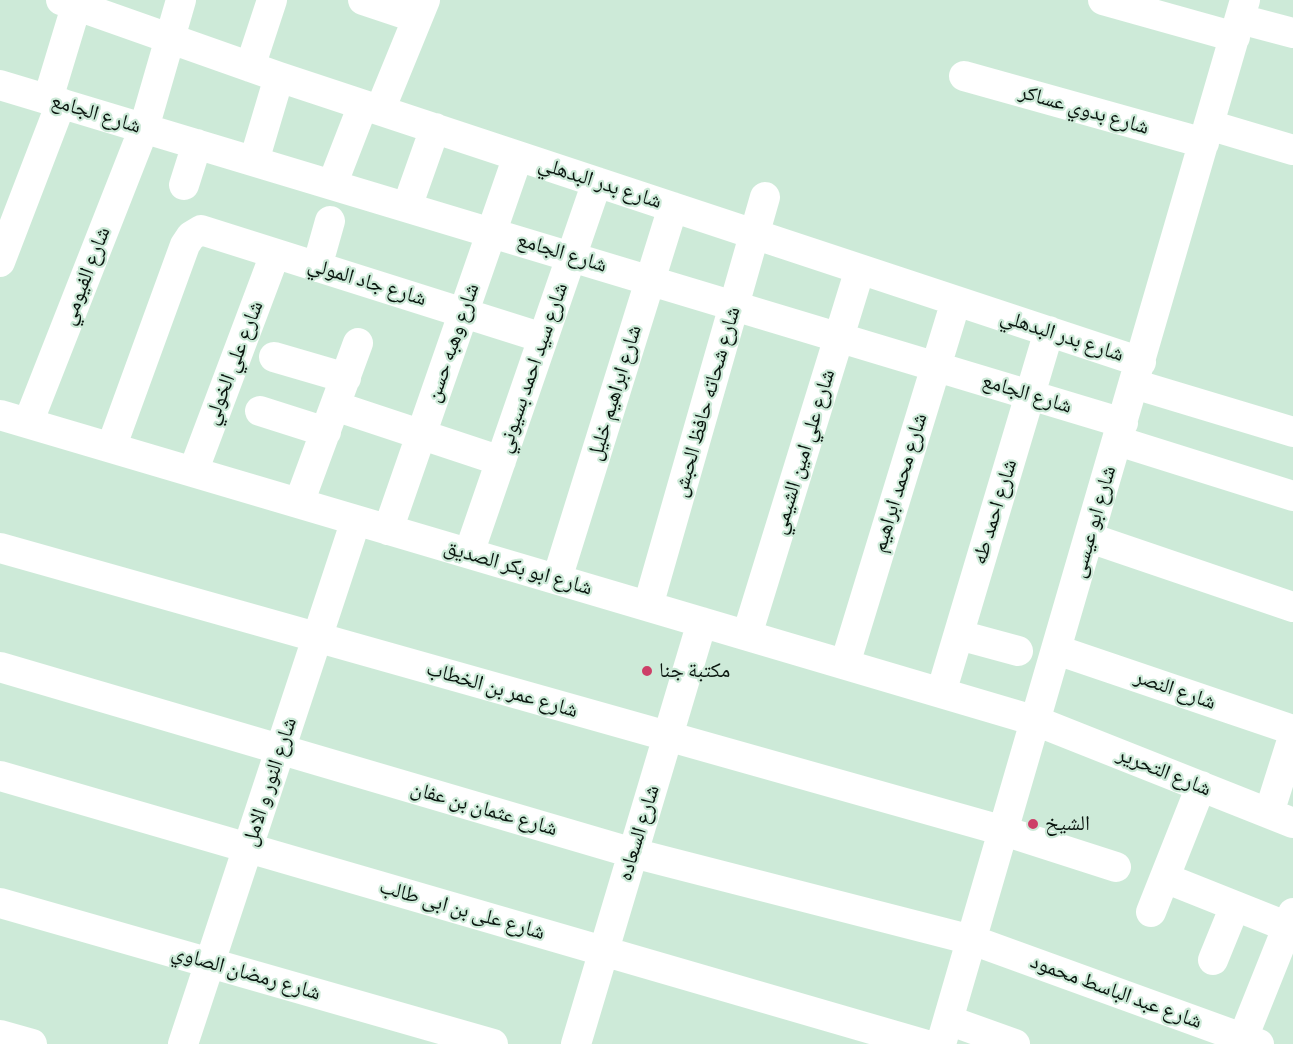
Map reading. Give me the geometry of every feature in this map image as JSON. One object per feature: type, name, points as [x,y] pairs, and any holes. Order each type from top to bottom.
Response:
[{"type":"street","name":"شارع الفيومي","points":[[14,419],[144,128],[180,0]]},
{"type":"street","points":[[250,67],[272,0]]},
{"type":"street","points":[[332,185],[421,9],[363,0]]},
{"type":"street","points":[[1103,0],[1240,18],[1293,33]]},
{"type":"street","name":"شارع بدر البدهلي","points":[[72,2],[250,67],[1049,331],[1138,373],[1293,432]]},
{"type":"street","points":[[0,262],[55,101],[72,2]]},
{"type":"street","name":"شارع ابو عيسى","points":[[945,1032],[1240,18]]},
{"type":"street","points":[[254,161],[279,76]]},
{"type":"street","name":"شارع بدوي عساكر","points":[[964,76],[1207,134],[1293,150]]},
{"type":"street","name":"شارع الجامع","points":[[0,85],[936,366],[1030,396],[1120,432],[1293,495]]},
{"type":"street","points":[[407,207],[435,128]]},
{"type":"street","points":[[184,185],[197,144]]},
{"type":"street","name":"شارع وهبه حسن","points":[[388,530],[518,156]]},
{"type":"street","name":"شارع سيد احمد بسيوني","points":[[469,553],[597,182]]},
{"type":"street","name":"شارع شحاته حافظ الحبش","points":[[648,606],[765,197]]},
{"type":"street","name":"شارع ابراهيم خليل","points":[[557,579],[673,207]]},
{"type":"street","points":[[317,267],[330,221]]},
{"type":"street","name":"شارع جاد المولي","points":[[111,448],[185,245],[191,236],[201,230],[543,338]]},
{"type":"street","name":"شارع علي الخولي","points":[[193,472],[275,254]]},
{"type":"street","name":"شارع علي امين الشيمي","points":[[747,635],[860,269]]},
{"type":"street","name":"شارع محمد ابراهيم","points":[[845,664],[956,301]]},
{"type":"street","name":"شارع احمد طه","points":[[941,693],[1049,331]]},
{"type":"street","points":[[299,503],[358,343]]},
{"type":"street","points":[[274,357],[346,378]]},
{"type":"street","points":[[260,411],[330,419],[421,435],[501,462]]},
{"type":"street","name":"شارع ابو بكر الصديق","points":[[14,419],[1036,721]]},
{"type":"street","name":"شارع النور و الامل","points":[[183,1044],[356,520]]},
{"type":"street","points":[[1090,538],[1293,607]]},
{"type":"street","name":"شارع عمر بن الخطاب","points":[[0,548],[1004,831],[1116,867]]},
{"type":"street","name":"شارع السعاده","points":[[576,1044],[702,622]]},
{"type":"street","points":[[958,635],[1018,651]]},
{"type":"street","name":"شارع النصر","points":[[1057,650],[1293,730]]},
{"type":"street","name":"شارع عثمان بن عفان","points":[[0,667],[633,853],[972,940]]},
{"type":"street","name":"شارع التحرير","points":[[1036,721],[1281,818]]},
{"type":"street","points":[[1281,818],[1293,737]]},
{"type":"street","name":"شارع على بن ابى طالب","points":[[0,776],[924,1044]]},
{"type":"street","points":[[1151,912],[1201,786]]},
{"type":"street","points":[[1165,878],[1235,906],[1291,923],[1251,1041]]},
{"type":"street","name":"شارع رمضان الصاوي","points":[[0,903],[493,1044]]},
{"type":"street","points":[[1213,960],[1235,906]]},
{"type":"street","name":"شارع عبد الباسط محمود","points":[[972,940],[1251,1041]]},
{"type":"street","points":[[945,1032],[1015,1044]]},
{"type":"street","points":[[0,1035],[32,1044]]},
{"type":"place","name":"مكتبة جنا","points":[[647,671]]},
{"type":"place","name":"الشيخ","points":[[1033,824]]}]
